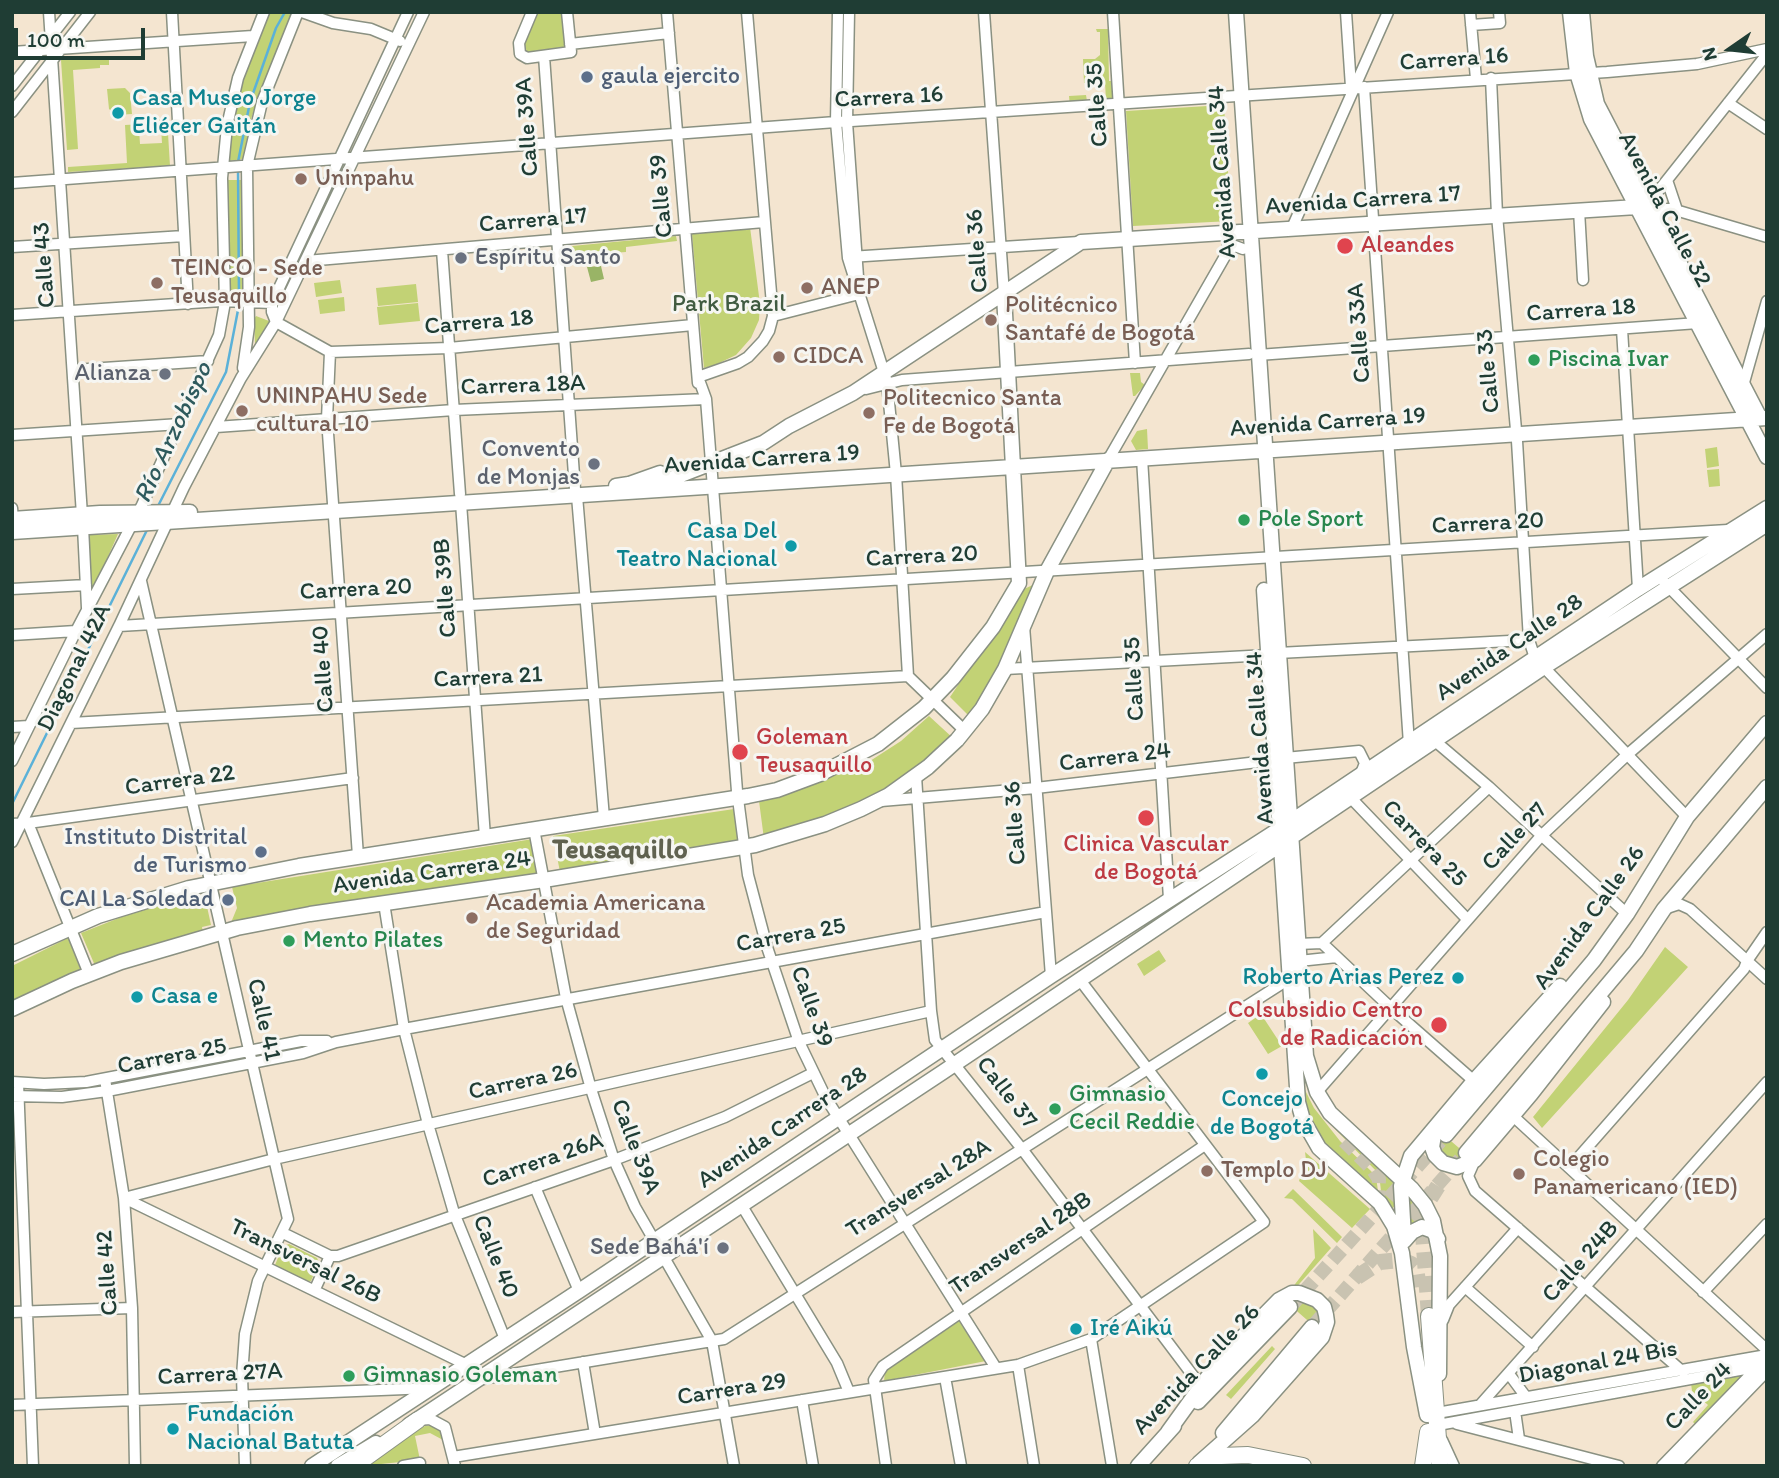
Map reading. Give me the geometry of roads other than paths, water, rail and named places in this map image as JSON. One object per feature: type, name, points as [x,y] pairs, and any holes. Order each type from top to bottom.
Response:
[{"type":"highway","points":[[1425,1316],[1440,1466]]},
{"type":"highway","points":[[354,1466],[418,1420]]},
{"type":"highway","points":[[1423,1466],[1436,1423]]},
{"type":"highway","points":[[1429,1466],[1436,1423]]},
{"type":"highway","points":[[1196,1466],[1221,1456],[1248,1454],[1303,1466]]},
{"type":"main road","name":"Avenida Calle 34","points":[[1226,12],[1236,95],[1254,355],[1285,834],[1289,979],[1296,1085],[1303,1120],[1320,1148],[1380,1203],[1390,1217],[1401,1245],[1414,1348],[1436,1423]]},
{"type":"main road","name":"Avenida Calle 34","points":[[1236,12],[1236,95]]},
{"type":"main road","name":"Avenida Calle 32","points":[[1570,12],[1591,119],[1647,209],[1743,386],[1758,418],[1767,457]]},
{"type":"main road","name":"Avenida Calle 32","points":[[1582,12],[1582,73]]},
{"type":"main road","name":"Avenida Calle 32","points":[[1647,209],[1698,323],[1767,433]]},
{"type":"main road","name":"Avenida Carrera 17","points":[[1082,242],[1578,210],[1647,209]]},
{"type":"main road","name":"Avenida Calle 34","points":[[1245,231],[1243,249],[1254,355]]},
{"type":"main road","points":[[635,487],[789,426],[886,377],[1082,242]]},
{"type":"main road","name":"Calle 36","points":[[1004,294],[1020,572]]},
{"type":"main road","name":"Avenida Carrera 19","points":[[13,519],[83,521],[167,518],[635,487],[712,486],[1758,418]]},
{"type":"main road","name":"Avenida Carrera 24","points":[[12,1009],[89,974],[141,955],[221,933],[303,915],[544,880],[744,846],[825,824],[876,801],[916,776],[948,750],[982,709],[1005,669],[1048,570],[1108,460]]},
{"type":"main road","name":"Avenida Calle 28","points":[[1285,834],[1350,797],[1435,741],[1638,589],[1664,582],[1728,530],[1767,508]]},
{"type":"main road","name":"Avenida Carrera 19","points":[[12,532],[83,521]]},
{"type":"main road","name":"Avenida Calle 28","points":[[1285,834],[1359,777],[1409,744],[1664,582],[1767,524]]},
{"type":"main road","name":"Avenida Carrera 24","points":[[12,954],[120,908],[209,883],[358,856],[738,798],[798,782],[841,765],[878,744],[933,701],[993,627],[1018,586],[1020,572]]},
{"type":"main road","name":"Avenida Calle 26","points":[[1441,1131],[1594,960],[1627,914],[1687,817],[1767,723]]},
{"type":"main road","name":"Avenida Calle 26","points":[[1471,1156],[1636,951],[1664,909],[1767,787]]},
{"type":"main road","name":"Avenida Calle 34","points":[[1285,834],[1298,944],[1306,1056],[1317,1091],[1340,1124],[1402,1180],[1425,1205],[1433,1221],[1438,1241],[1441,1328],[1436,1423]]},
{"type":"main road","name":"Avenida Carrera 28","points":[[312,1466],[579,1292],[1169,899],[1285,834]]},
{"type":"main road","name":"Avenida Carrera 28","points":[[338,1466],[418,1420],[849,1135],[1080,980],[1285,834]]},
{"type":"main road","points":[[1627,914],[1474,1081],[1432,1147],[1443,1163],[1457,1167],[1513,1116],[1598,1009],[1636,951]]},
{"type":"main road","points":[[1294,1037],[1298,1065],[1310,1097],[1344,1141]]},
{"type":"main road","points":[[1378,1159],[1395,1161],[1411,1156],[1441,1131]]},
{"type":"main road","points":[[1408,1287],[1401,1199],[1402,1180],[1411,1156]]},
{"type":"main road","points":[[1404,1241],[1412,1231],[1422,1227],[1433,1231],[1438,1241]]},
{"type":"main road","points":[[1168,1432],[1220,1360],[1285,1296],[1292,1293],[1306,1294],[1324,1307],[1327,1322],[1322,1337],[1252,1416],[1196,1466]]},
{"type":"main road","name":"Avenida Calle 26","points":[[1138,1466],[1290,1307]]},
{"type":"main road","points":[[1196,1466],[1312,1327]]},
{"type":"street","name":"Calle 43","points":[[49,12],[88,610]]},
{"type":"street","points":[[12,112],[51,49],[70,12]]},
{"type":"street","points":[[12,86],[90,12]]},
{"type":"street","points":[[172,12],[188,304]]},
{"type":"street","name":"Diagonal 42A","points":[[12,761],[76,631],[137,519],[219,335],[227,302],[224,167],[231,101],[264,12]]},
{"type":"street","points":[[241,378],[248,341],[245,166],[262,102],[300,12],[333,23],[371,29],[409,45]]},
{"type":"street","points":[[330,352],[276,322],[272,303],[408,12]]},
{"type":"street","points":[[241,378],[276,322],[424,12]]},
{"type":"street","points":[[532,12],[519,43],[520,54],[527,58],[570,52],[567,12]]},
{"type":"street","name":"Calle 39","points":[[667,12],[693,325],[712,486],[738,798],[748,875],[772,962],[799,1042],[813,1073],[838,1118],[996,1368]]},
{"type":"street","points":[[698,377],[748,357],[763,341],[773,316],[747,12]]},
{"type":"street","points":[[838,12],[843,55]]},
{"type":"street","points":[[849,12],[843,55],[841,122],[846,191],[852,257],[859,294],[886,377],[896,474],[908,676],[965,731]]},
{"type":"street","name":"Calle 36","points":[[984,12],[1004,294]]},
{"type":"street","name":"Calle 35","points":[[1113,12],[1135,363]]},
{"type":"street","name":"Calle 33A","points":[[1346,12],[1373,222],[1409,744]]},
{"type":"street","points":[[1292,228],[1357,87],[1388,12]]},
{"type":"street","points":[[1470,12],[1476,79]]},
{"type":"street","points":[[1471,25],[1499,18]]},
{"type":"street","points":[[570,44],[669,33]]},
{"type":"street","points":[[12,52],[253,36]]},
{"type":"street","points":[[1647,209],[1767,51]]},
{"type":"street","name":"Carrera 16","points":[[12,183],[841,122],[1582,73],[1697,64],[1767,51]]},
{"type":"street","name":"Calle 39A","points":[[544,56],[576,492],[604,818]]},
{"type":"street","name":"Calle 33","points":[[1491,78],[1497,215],[1517,434],[1529,640],[1540,662]]},
{"type":"street","points":[[1728,103],[1767,129]]},
{"type":"street","points":[[1667,180],[1677,210]]},
{"type":"street","points":[[1647,209],[1677,210],[1767,237]]},
{"type":"street","points":[[1578,210],[1583,280]]},
{"type":"street","name":"Carrera 17","points":[[306,261],[764,222]]},
{"type":"street","points":[[1223,232],[1228,240],[1228,251]]},
{"type":"street","points":[[12,247],[184,236]]},
{"type":"street","points":[[852,257],[1082,242]]},
{"type":"street","points":[[1108,460],[1228,251],[1236,246],[1243,249]]},
{"type":"street","name":"Calle 39B","points":[[442,250],[485,837]]},
{"type":"street","points":[[773,316],[859,294]]},
{"type":"street","points":[[1743,386],[1767,301]]},
{"type":"street","points":[[12,315],[227,302],[272,303]]},
{"type":"street","name":"Carrera 18","points":[[886,377],[1009,372],[1698,323]]},
{"type":"street","name":"Carrera 18","points":[[330,352],[449,348],[693,325]]},
{"type":"street","points":[[1622,329],[1638,589]]},
{"type":"street","name":"Calle 40","points":[[330,352],[327,419],[358,856]]},
{"type":"street","points":[[1733,367],[1752,356]]},
{"type":"street","points":[[74,370],[208,361]]},
{"type":"street","name":"Diagonal 42A","points":[[12,842],[141,581],[167,518],[241,378]]},
{"type":"street","name":"Carrera 18A","points":[[216,427],[454,410],[703,399]]},
{"type":"street","points":[[12,435],[180,424]]},
{"type":"street","name":"Calle 35","points":[[1142,458],[1169,899]]},
{"type":"street","points":[[12,508],[13,519]]},
{"type":"street","name":"Carrera 20","points":[[119,626],[1728,530]]},
{"type":"street","name":"Calle 41","points":[[141,581],[288,1219],[258,1281],[245,1334],[245,1466]]},
{"type":"street","points":[[1664,582],[1767,688]]},
{"type":"street","points":[[12,589],[86,585]]},
{"type":"street","name":"Calle 36","points":[[1024,626],[1051,976]]},
{"type":"street","points":[[12,635],[76,631]]},
{"type":"street","name":"Calle 27","points":[[1317,1091],[1541,836],[1628,754],[1767,634]]},
{"type":"street","points":[[1005,669],[1529,640]]},
{"type":"street","points":[[1540,662],[1687,817]]},
{"type":"street","name":"Carrera 21","points":[[71,723],[908,676]]},
{"type":"street","points":[[12,727],[29,726]]},
{"type":"street","points":[[1435,741],[1627,914]]},
{"type":"street","name":"Carrera 24","points":[[876,801],[1036,788],[1359,751],[1366,763],[1359,777]]},
{"type":"street","name":"Calle 37","points":[[916,776],[934,1035],[942,1050],[956,1063],[1200,1385]]},
{"type":"street","name":"Carrera 22","points":[[21,823],[353,779]]},
{"type":"street","points":[[1298,944],[1322,943],[1489,787]]},
{"type":"street","name":"Carrera 25","points":[[1350,797],[1467,919]]},
{"type":"street","points":[[21,823],[71,928],[89,974]]},
{"type":"street","name":"Calle 39A","points":[[534,829],[566,998],[591,1089],[614,1160],[653,1241],[712,1342],[734,1466]]},
{"type":"street","name":"Calle 40","points":[[384,903],[404,1029],[428,1124],[454,1213],[505,1339]]},
{"type":"street","points":[[1664,909],[1679,904],[1690,908],[1767,979]]},
{"type":"street","name":"Carrera 25","points":[[15,1096],[62,1097],[107,1091],[303,1053],[336,1042],[566,998],[1046,912]]},
{"type":"street","points":[[1570,1167],[1744,969],[1767,932]]},
{"type":"street","points":[[1322,943],[1391,1009],[1474,1081]]},
{"type":"street","points":[[1299,961],[1337,957]]},
{"type":"street","name":"Transversal 28A","points":[[712,1342],[724,1339],[1289,979]]},
{"type":"street","points":[[1080,980],[1205,1145]]},
{"type":"street","name":"Carrera 26","points":[[124,1198],[274,1159],[931,1011]]},
{"type":"street","name":"Carrera 25","points":[[15,1082],[60,1084],[105,1079],[301,1041],[336,1042]]},
{"type":"street","name":"Carrera 26A","points":[[330,1256],[614,1160],[725,1117],[813,1073]]},
{"type":"street","name":"Calle 42","points":[[105,1079],[124,1198],[132,1308],[135,1466]]},
{"type":"street","points":[[15,1082],[33,1466]]},
{"type":"street","name":"Calle 24B","points":[[1480,1405],[1767,1082]]},
{"type":"street","points":[[1513,1116],[1703,1292],[1765,1361]]},
{"type":"street","name":"Carrera 29","points":[[454,1461],[595,1434],[1018,1365],[1091,1339],[1264,1222],[1205,1145]]},
{"type":"street","name":"Transversal 28B","points":[[875,1388],[877,1373],[883,1366],[1205,1145]]},
{"type":"street","points":[[1471,1156],[1471,1186],[1690,1378]]},
{"type":"street","points":[[535,1187],[579,1292]]},
{"type":"street","name":"Transversal 26B","points":[[124,1198],[467,1365]]},
{"type":"street","points":[[742,1206],[837,1363],[849,1392]]},
{"type":"street","points":[[1703,1292],[1767,1224]]},
{"type":"street","points":[[1441,1328],[1448,1307],[1518,1228]]},
{"type":"street","points":[[283,1233],[330,1256],[315,1289]]},
{"type":"street","points":[[1465,1287],[1533,1348]]},
{"type":"street","points":[[12,1312],[132,1308]]},
{"type":"street","points":[[1091,1339],[1112,1466]]},
{"type":"street","points":[[479,1379],[712,1342]]},
{"type":"street","name":"Diagonal 24 Bis","points":[[1436,1423],[1480,1405],[1680,1369],[1765,1361]]},
{"type":"street","name":"Diagonal 24 Bis","points":[[1436,1423],[1690,1378],[1765,1361]]},
{"type":"street","name":"Calle 24","points":[[1662,1466],[1765,1361]]},
{"type":"street","name":"Calle 24","points":[[1675,1466],[1765,1361]]},
{"type":"street","points":[[583,1362],[595,1434]]},
{"type":"street","points":[[1018,1365],[1034,1466]]},
{"type":"street","points":[[1509,1374],[1526,1397]]},
{"type":"street","points":[[945,1377],[961,1466]]},
{"type":"street","name":"Carrera 27A","points":[[12,1405],[430,1388]]},
{"type":"street","points":[[875,1388],[886,1466]]},
{"type":"street","points":[[802,1400],[813,1466]]},
{"type":"street","points":[[1515,1410],[1519,1439]]},
{"type":"street","points":[[418,1420],[430,1419],[445,1427],[454,1461]]},
{"type":"street","points":[[1436,1423],[1519,1439],[1619,1466]]},
{"type":"street","points":[[1436,1423],[1454,1466]]},
{"type":"street","points":[[403,1466],[420,1463]]},
{"type":"waterway","name":"Río Arzobispo","points":[[238,162],[250,102],[276,28],[285,12]]},
{"type":"waterway","name":"Río Arzobispo","points":[[238,169],[239,298]]},
{"type":"waterway","name":"Río Arzobispo","points":[[157,508],[226,372],[239,305]]},
{"type":"waterway","name":"Río Arzobispo","points":[[12,804],[147,530]]},
{"type":"tunnel","points":[[1290,1307],[1446,1135]]},
{"type":"tunnel","points":[[1344,1141],[1379,1179],[1375,1209]]},
{"type":"tunnel","points":[[1312,1327],[1462,1157]]},
{"type":"tunnel","points":[[1429,1316],[1422,1220],[1429,1200],[1438,1186]]},
{"type":"tunnel","points":[[1357,1277],[1380,1262],[1401,1260],[1416,1269],[1419,1287]]},
{"type":"place","name":"gaula ejercito","points":[[587,77]]},
{"type":"place","name":"Casa Museo Jorge Eliécer Gaitán","points":[[118,113]]},
{"type":"place","name":"Uninpahu","points":[[301,179]]},
{"type":"place","name":"Aleandes","points":[[1345,246]]},
{"type":"place","name":"Espíritu Santo","points":[[461,258]]},
{"type":"place","name":"TEINCO - Sede Teusaquillo","points":[[157,283]]},
{"type":"place","name":"ANEP","points":[[807,288]]},
{"type":"place","name":"Politécnico Santafé de Bogotá","points":[[991,320]]},
{"type":"place","name":"CIDCA","points":[[779,357]]},
{"type":"place","name":"Piscina Ivar","points":[[1534,360]]},
{"type":"place","name":"Alianza","points":[[165,374]]},
{"type":"place","name":"UNINPAHU Sede cultural 10","points":[[242,411]]},
{"type":"place","name":"Politecnico Santa Fe de Bogotá","points":[[869,413]]},
{"type":"place","name":"Convento de Monjas","points":[[594,464]]},
{"type":"place","name":"Pole Sport","points":[[1244,520]]},
{"type":"place","name":"Casa Del Teatro Nacional","points":[[791,546]]},
{"type":"place","name":"Goleman Teusaquillo","points":[[740,752]]},
{"type":"place","name":"Clinica Vascular de Bogotá","points":[[1146,818]]},
{"type":"place","name":"Instituto Distrital de Turismo","points":[[261,852]]},
{"type":"place","name":"CAI La Soledad","points":[[228,900]]},
{"type":"place","name":"Academia Americana de Seguridad","points":[[472,918]]},
{"type":"place","name":"Mento Pilates","points":[[289,941]]},
{"type":"place","name":"Roberto Arias Perez","points":[[1458,978]]},
{"type":"place","name":"Casa e","points":[[137,997]]},
{"type":"place","name":"Colsubsidio Centro de Radicación","points":[[1439,1025]]},
{"type":"place","name":"Concejo de Bogotá","points":[[1262,1074]]},
{"type":"place","name":"Gimnasio Cecil Reddie","points":[[1055,1109]]},
{"type":"place","name":"Templo DJ","points":[[1207,1171]]},
{"type":"place","name":"Colegio Panamericano (IED)","points":[[1519,1174]]},
{"type":"place","name":"Sede Bahá'í","points":[[723,1248]]},
{"type":"place","name":"Iré Aikú","points":[[1076,1329]]},
{"type":"place","name":"Gimnasio Goleman","points":[[349,1376]]},
{"type":"place","name":"Fundación Nacional Batuta","points":[[173,1429]]},
{"type":"district","name":"Teusaquillo","points":[[620,851]]},
{"type":"park label","name":"Park Brazil","points":[[729,305]]}]
